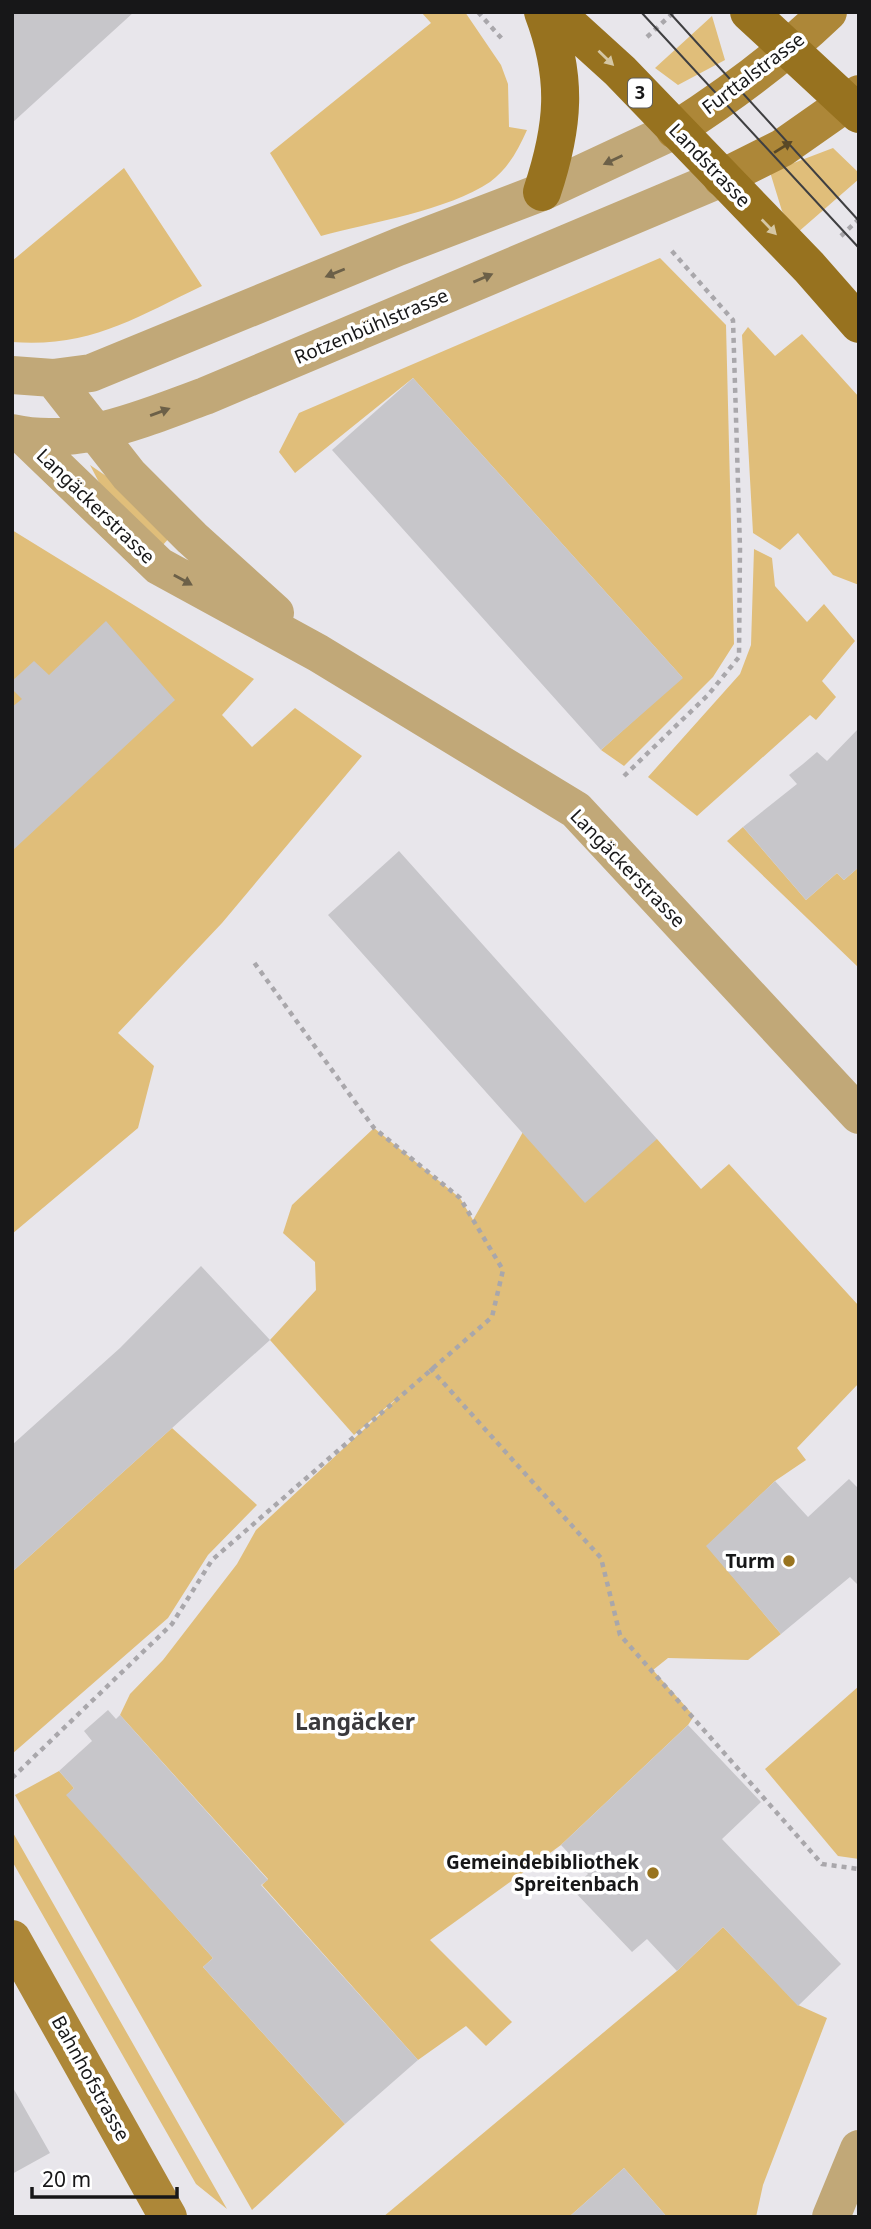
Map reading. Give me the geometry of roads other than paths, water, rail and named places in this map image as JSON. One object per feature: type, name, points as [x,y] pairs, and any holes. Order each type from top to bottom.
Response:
[{"type":"main road","points":[[542,12],[561,76],[556,142],[542,192]]},
{"type":"main road","name":"Landstrasse","points":[[555,12],[620,71],[809,267],[859,324]]},
{"type":"main road","points":[[722,178],[782,148],[855,104],[789,50],[749,12]]},
{"type":"main road","name":"Furttalstrasse","points":[[675,130],[723,100],[789,50],[828,12]]},
{"type":"main road","name":"Bahnhofstrasse","points":[[12,1939],[168,2217]]},
{"type":"street","points":[[12,375],[52,378],[91,373],[542,192],[675,130]]},
{"type":"street","name":"Rotzenbühlstrasse","points":[[18,435],[95,433],[120,427],[205,396],[722,178]]},
{"type":"street","points":[[18,435],[52,378]]},
{"type":"street","name":"Langäckerstrasse","points":[[52,378],[129,475],[192,538],[318,653]]},
{"type":"street","name":"Langäckerstrasse","points":[[18,435],[159,566],[318,653],[576,810],[859,1115]]},
{"type":"street","points":[[831,2217],[859,2149]]},
{"type":"tram line","points":[[641,12],[859,248]]},
{"type":"tram line","points":[[669,12],[859,221]]},
{"type":"place","name":"Turm","points":[[789,1561]]},
{"type":"place","name":"Gemeindebibliothek Spreitenbach","points":[[653,1873]]},
{"type":"district","name":"Langäcker","points":[[355,1722]]}]
